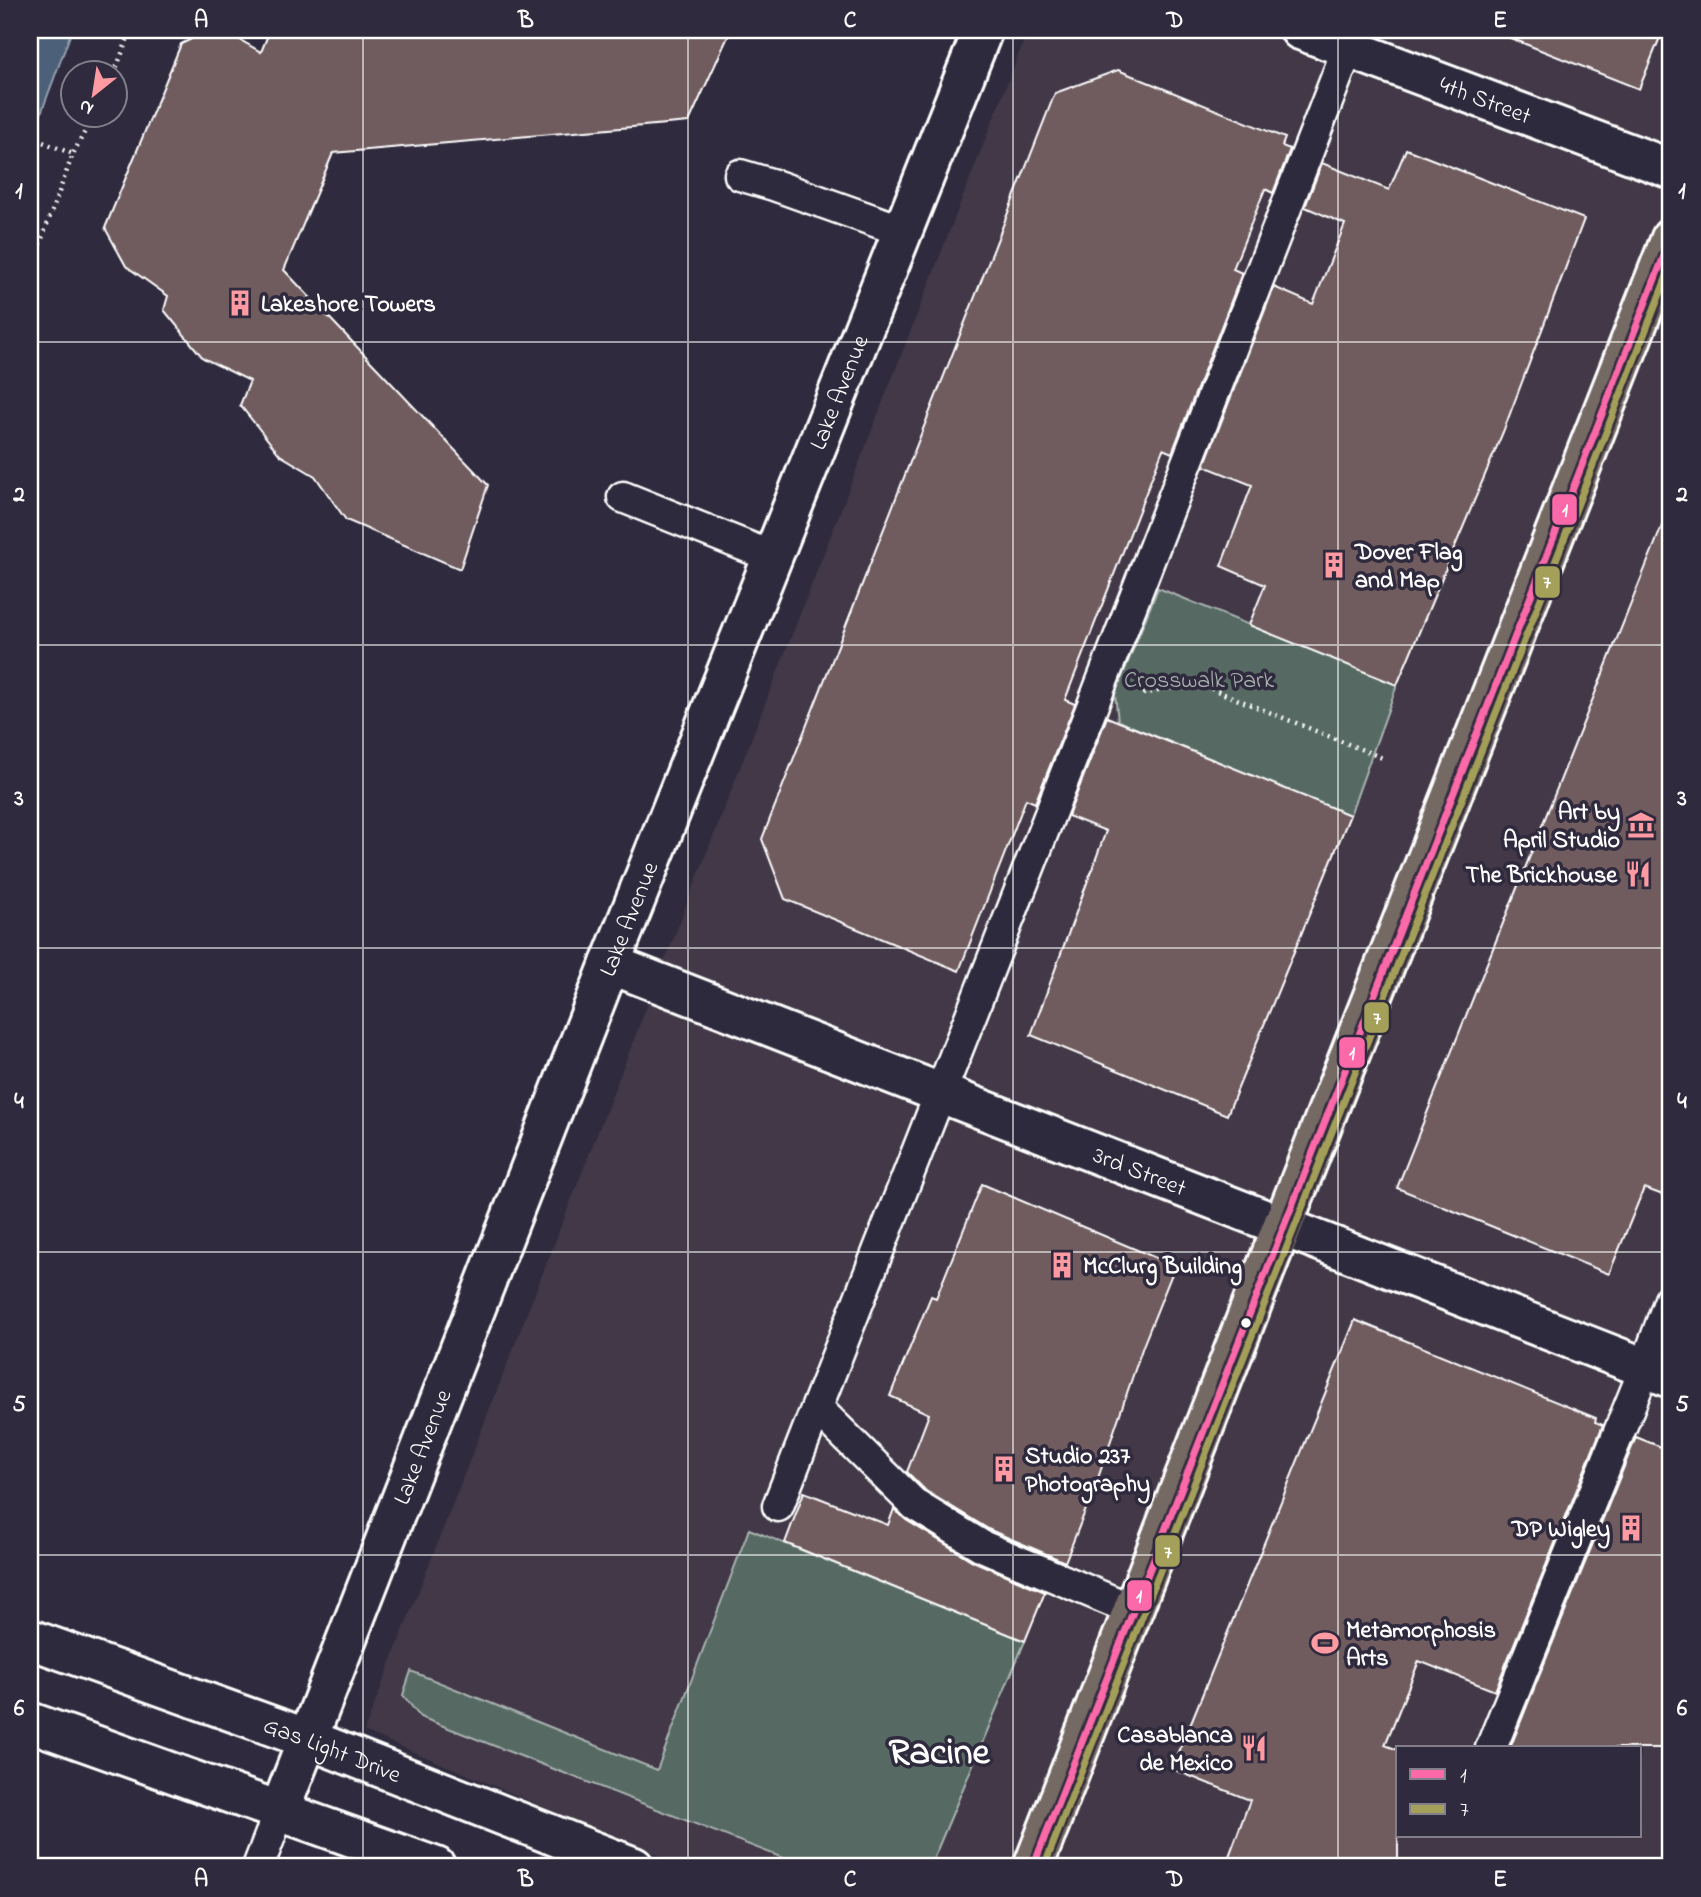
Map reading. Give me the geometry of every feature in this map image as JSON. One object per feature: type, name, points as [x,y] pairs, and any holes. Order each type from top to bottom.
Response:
[{"type":"main road","points":[[1033,1867],[1671,238]]},
{"type":"street","name":"Lake Avenue","points":[[280,1810],[610,964],[983,30]]},
{"type":"street","name":"4th Street","points":[[1300,30],[1671,169]]},
{"type":"street","name":"3rd Street","points":[[610,964],[1658,1373]]},
{"type":"street","name":"Gas Light Drive","points":[[30,1639],[308,1739],[634,1867]]},
{"type":"street","points":[[30,1722],[436,1867]]},
{"type":"lane","points":[[778,1506],[1348,48]]},
{"type":"lane","points":[[740,175],[774,184],[903,231]]},
{"type":"lane","points":[[623,497],[773,557]]},
{"type":"lane","points":[[1492,1746],[1658,1373],[1671,1297]]},
{"type":"lane","points":[[817,1408],[915,1505],[982,1546],[1133,1610]]},
{"type":"lane","points":[[258,1867],[280,1810]]},
{"type":"path","points":[[119,60],[131,30]]},
{"type":"path","points":[[30,271],[73,154],[86,130]]},
{"type":"path","points":[[30,137],[73,154]]},
{"type":"path","points":[[1094,702],[1197,683],[1385,759]]},
{"type":"shaded area","points":[[1028,30],[1671,30],[1671,1867],[686,1867],[364,1731]]},
{"type":"green space","name":"Crosswalk Park","points":[[1158,588],[1397,685],[1350,815],[1118,721],[1115,694]]},
{"type":"green space","points":[[749,1529],[1025,1641],[930,1867],[806,1867],[420,1717],[403,1695],[411,1671],[657,1770]]},
{"type":"water","points":[[30,30],[72,30],[60,60],[30,143]]},
{"type":"building","name":"Lakeshore Towers","points":[[210,30],[223,30],[261,52],[270,30],[731,30],[689,122],[333,153],[284,270],[488,485],[460,569],[346,520],[315,476],[280,455],[240,405],[250,381],[203,358],[164,310],[168,296],[126,266],[105,228],[181,44]]},
{"type":"building","points":[[1495,30],[1663,30],[1639,89]]},
{"type":"building","points":[[1118,70],[1285,138],[1282,146],[1290,149],[1273,193],[1265,189],[1233,269],[1242,273],[1172,453],[1163,449],[1065,700],[1075,704],[1035,803],[1026,799],[959,971],[785,899],[762,839],[1055,93]]},
{"type":"building","points":[[1406,149],[1584,219],[1503,432],[1397,685],[1249,625],[1265,585],[1221,566],[1252,485],[1204,466],[1274,287],[1313,304],[1345,224],[1305,207],[1322,163],[1389,190]]},
{"type":"building","points":[[1670,506],[1671,1198],[1644,1188],[1609,1274],[1397,1188]]},
{"type":"building","points":[[1107,717],[1350,815],[1227,1115],[1031,1035],[1106,831],[1068,816]]},
{"type":"building","points":[[982,1184],[1175,1266],[1143,1346],[1096,1484],[1065,1562],[990,1530],[926,1491],[907,1472],[929,1414],[890,1396],[931,1296],[936,1298]]},
{"type":"building","points":[[1355,1320],[1596,1418],[1595,1422],[1603,1425],[1495,1691],[1419,1661],[1385,1745],[1396,1749],[1398,1867],[1225,1867],[1250,1800],[1172,1769]]},
{"type":"building","points":[[1636,1437],[1671,1451],[1671,1748],[1511,1746]]},
{"type":"building","points":[[804,1492],[888,1525],[894,1509],[906,1520],[973,1561],[1045,1592],[1025,1641],[785,1543]]},
{"type":"transit line","name":"1","points":[[1033,1867],[1671,238]]},
{"type":"transit line","name":"7","points":[[1044,1867],[1671,266]]},
{"type":"place","name":"Lakeshore Towers","points":[[240,303]]},
{"type":"place","name":"Dover Flag and Map","points":[[1334,565]]},
{"type":"place","name":"Art by April Studio","points":[[1641,825]]},
{"type":"place","name":"The Brickhouse","points":[[1638,874]]},
{"type":"place","name":"McClurg Building","points":[[1062,1265]]},
{"type":"place","name":"Studio 237 Photography","points":[[1004,1469]]},
{"type":"place","name":"DP Wigley","points":[[1631,1528]]},
{"type":"place","name":"Metamorphosis Arts","points":[[1325,1643]]},
{"type":"place","name":"Casablanca de Mexico","points":[[1254,1748]]},
{"type":"district","name":"Racine","points":[[939,1750]]}]
